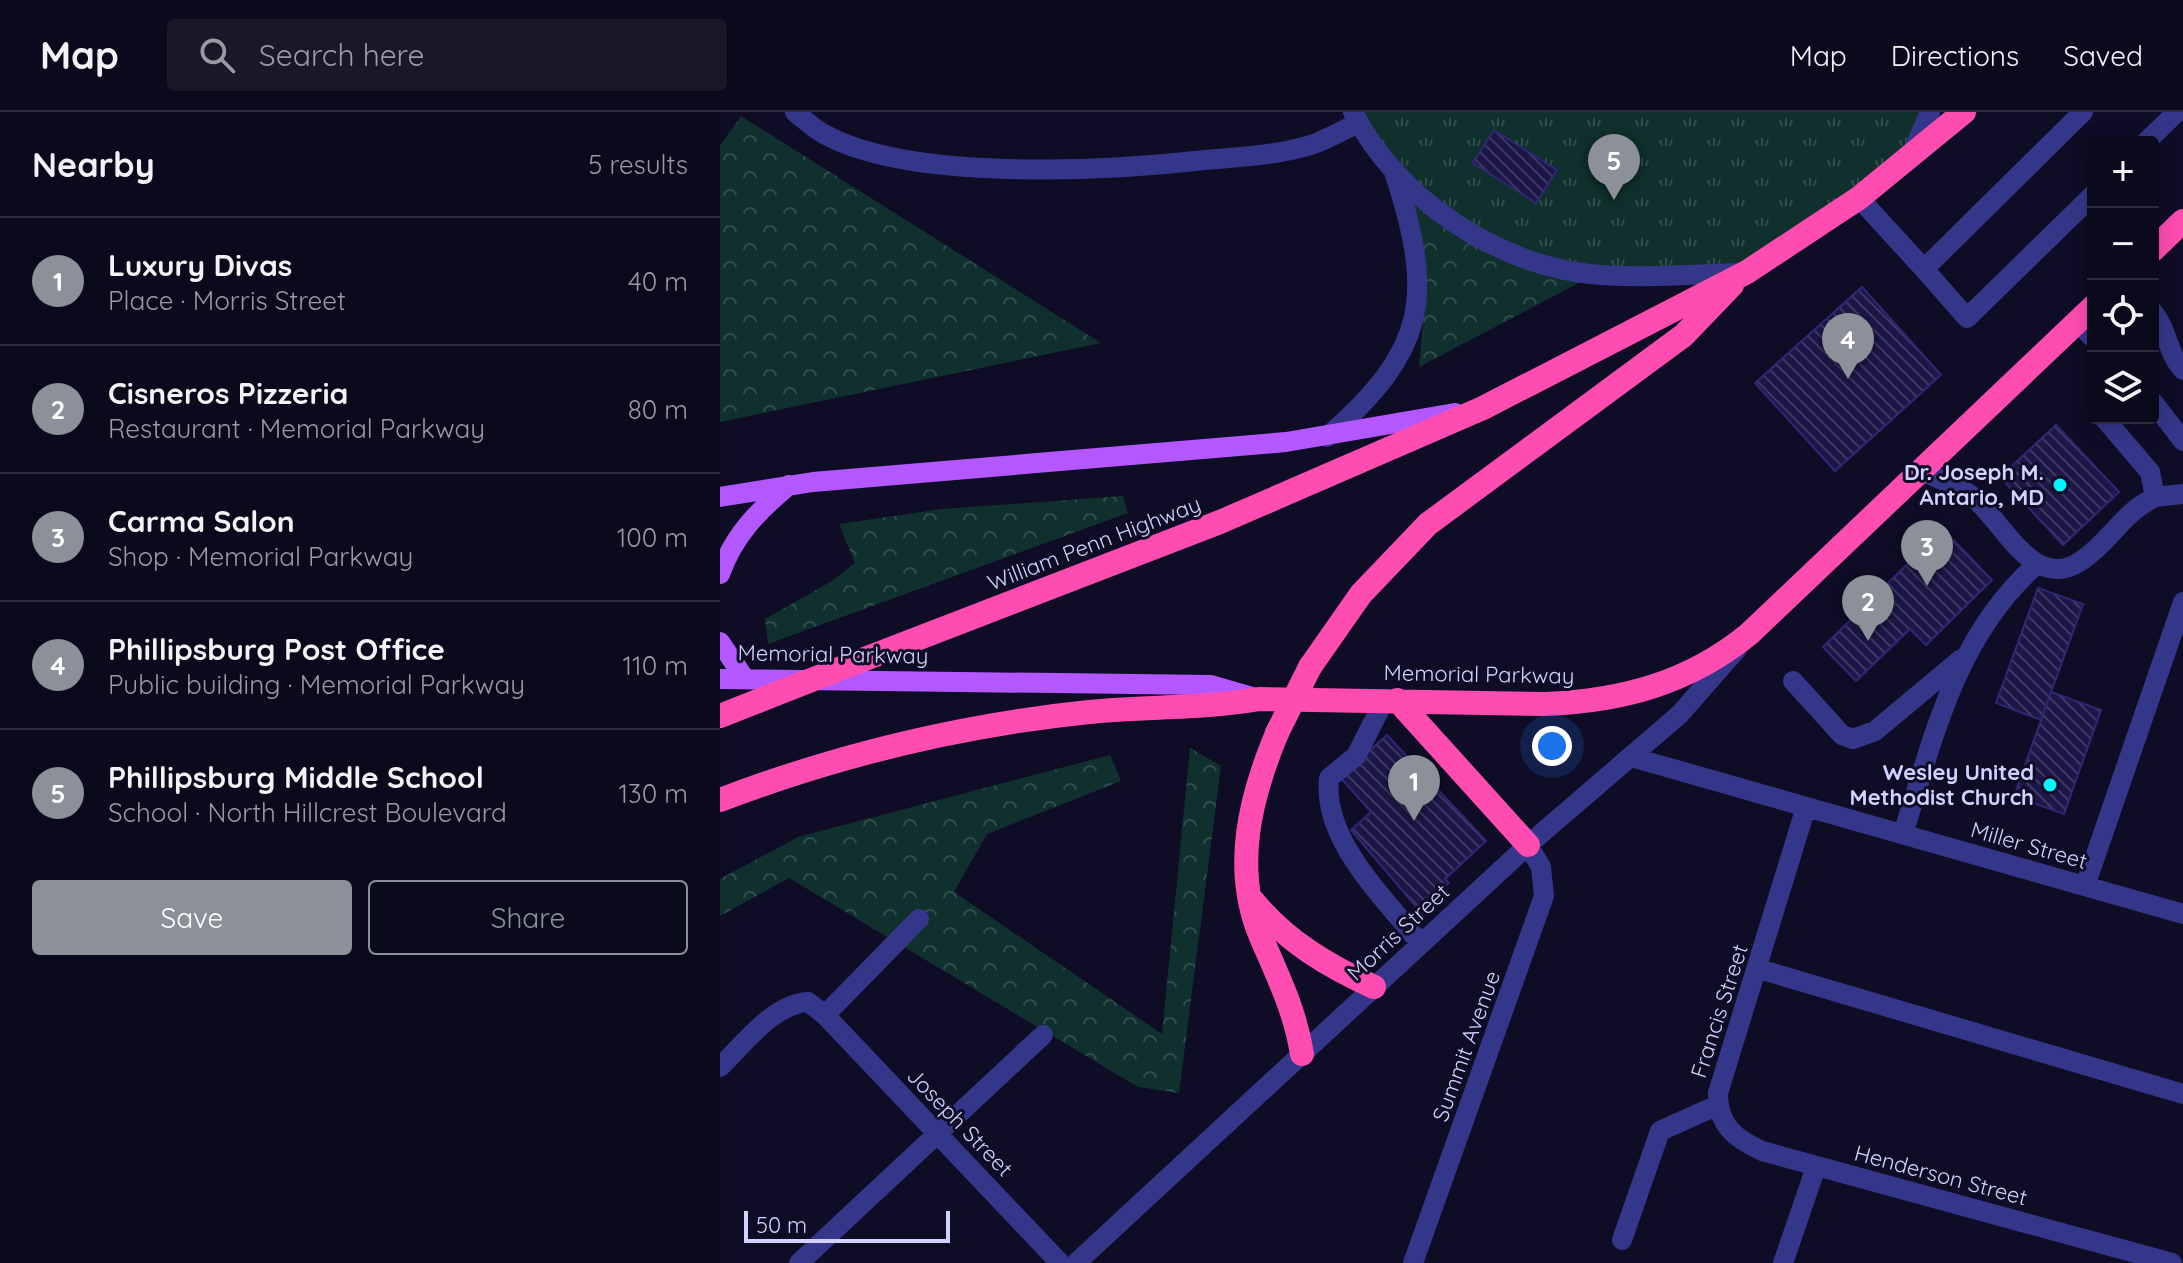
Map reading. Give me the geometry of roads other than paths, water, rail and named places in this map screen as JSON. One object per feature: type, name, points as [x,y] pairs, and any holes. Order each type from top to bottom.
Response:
[{"type":"highway","points":[[1483,408],[1743,273],[1859,198],[1964,112]]},
{"type":"highway","points":[[2159,244],[2183,221]]},
{"type":"highway","points":[[1302,1054],[1294,1011],[1261,936],[1249,897],[1246,851],[1248,819],[1257,783],[1277,733],[1310,667],[1361,594],[1428,524],[1684,335],[1743,273]]},
{"type":"highway","name":"Memorial Parkway","points":[[1259,699],[1545,704],[1637,693],[1699,669],[1749,634],[1922,471],[2087,324]]},
{"type":"highway","name":"William Penn Highway","points":[[720,716],[1220,522],[1483,408]]},
{"type":"highway","points":[[720,800],[817,766],[953,733],[1086,712],[1216,706],[1259,699]]},
{"type":"highway","points":[[1391,700],[1528,845]]},
{"type":"highway","points":[[1249,897],[1280,930],[1319,959],[1374,987]]},
{"type":"main road","points":[[720,497],[789,485],[1327,437],[1483,408]]},
{"type":"main road","points":[[720,574],[742,531],[762,508],[789,485]]},
{"type":"main road","points":[[720,642],[745,679]]},
{"type":"main road","name":"Memorial Parkway","points":[[720,679],[1211,685],[1259,699]]},
{"type":"street","points":[[795,112],[825,135],[876,152],[922,162],[1030,169],[1139,167],[1263,154],[1313,144],[1356,118],[1395,175],[1467,229],[1542,264],[1566,271],[1617,276],[1743,273]]},
{"type":"street","points":[[1910,158],[1930,112]]},
{"type":"street","points":[[1924,269],[2083,112]]},
{"type":"street","points":[[2152,136],[2177,112]]},
{"type":"street","points":[[1327,437],[1381,386],[1402,353],[1414,315],[1415,248],[1395,175]]},
{"type":"street","points":[[1859,198],[1967,318],[2087,201]]},
{"type":"street","points":[[2159,320],[2166,329],[2169,348],[2183,370]]},
{"type":"street","points":[[2159,410],[2183,441]]},
{"type":"street","points":[[2109,424],[2150,472],[2155,497]]},
{"type":"street","points":[[1922,471],[1971,496],[2036,565],[2066,570],[2083,560],[2133,508],[2155,497],[2183,494]]},
{"type":"street","points":[[1903,834],[1953,679],[1991,612],[2036,565]]},
{"type":"street","points":[[2085,886],[2183,602]]},
{"type":"street","name":"Morris Street","points":[[1076,1263],[1528,845],[1692,702],[1749,634]]},
{"type":"street","points":[[1793,681],[1842,735],[1853,739],[1875,731],[1964,657]]},
{"type":"street","points":[[1391,700],[1356,756],[1329,778],[1328,792],[1346,847],[1421,944]]},
{"type":"street","name":"Miller Street","points":[[1631,757],[2183,914]]},
{"type":"street","name":"Francis Street","points":[[1622,1240],[1660,1131],[1718,1105],[1718,1093],[1759,969],[1806,807]]},
{"type":"street","name":"Summit Avenue","points":[[1413,1263],[1542,906],[1543,876],[1528,845]]},
{"type":"street","points":[[720,1067],[793,1003],[808,1002],[825,1015],[919,919]]},
{"type":"street","points":[[1759,969],[2183,1094]]},
{"type":"street","name":"Joseph Street","points":[[825,1015],[1060,1263]]},
{"type":"street","points":[[799,1263],[1043,1035]]},
{"type":"street","name":"Henderson Street","points":[[1718,1105],[1720,1119],[1729,1132],[1744,1143],[1816,1167],[2172,1263]]},
{"type":"street","points":[[1783,1263],[1816,1167]]},
{"type":"place","name":"Phillipsburg Middle School","points":[[1614,200]]},
{"type":"place","name":"Phillipsburg Post Office","points":[[1848,379]]},
{"type":"place","name":"Dr. Joseph M. Antario, MD","points":[[2060,485]]},
{"type":"place","name":"Carma Salon","points":[[1927,586]]},
{"type":"place","name":"Cisneros Pizzeria","points":[[1868,641]]},
{"type":"place","name":"Wesley United Methodist Church","points":[[2050,785]]},
{"type":"place","name":"Luxury Divas","points":[[1414,821]]}]
